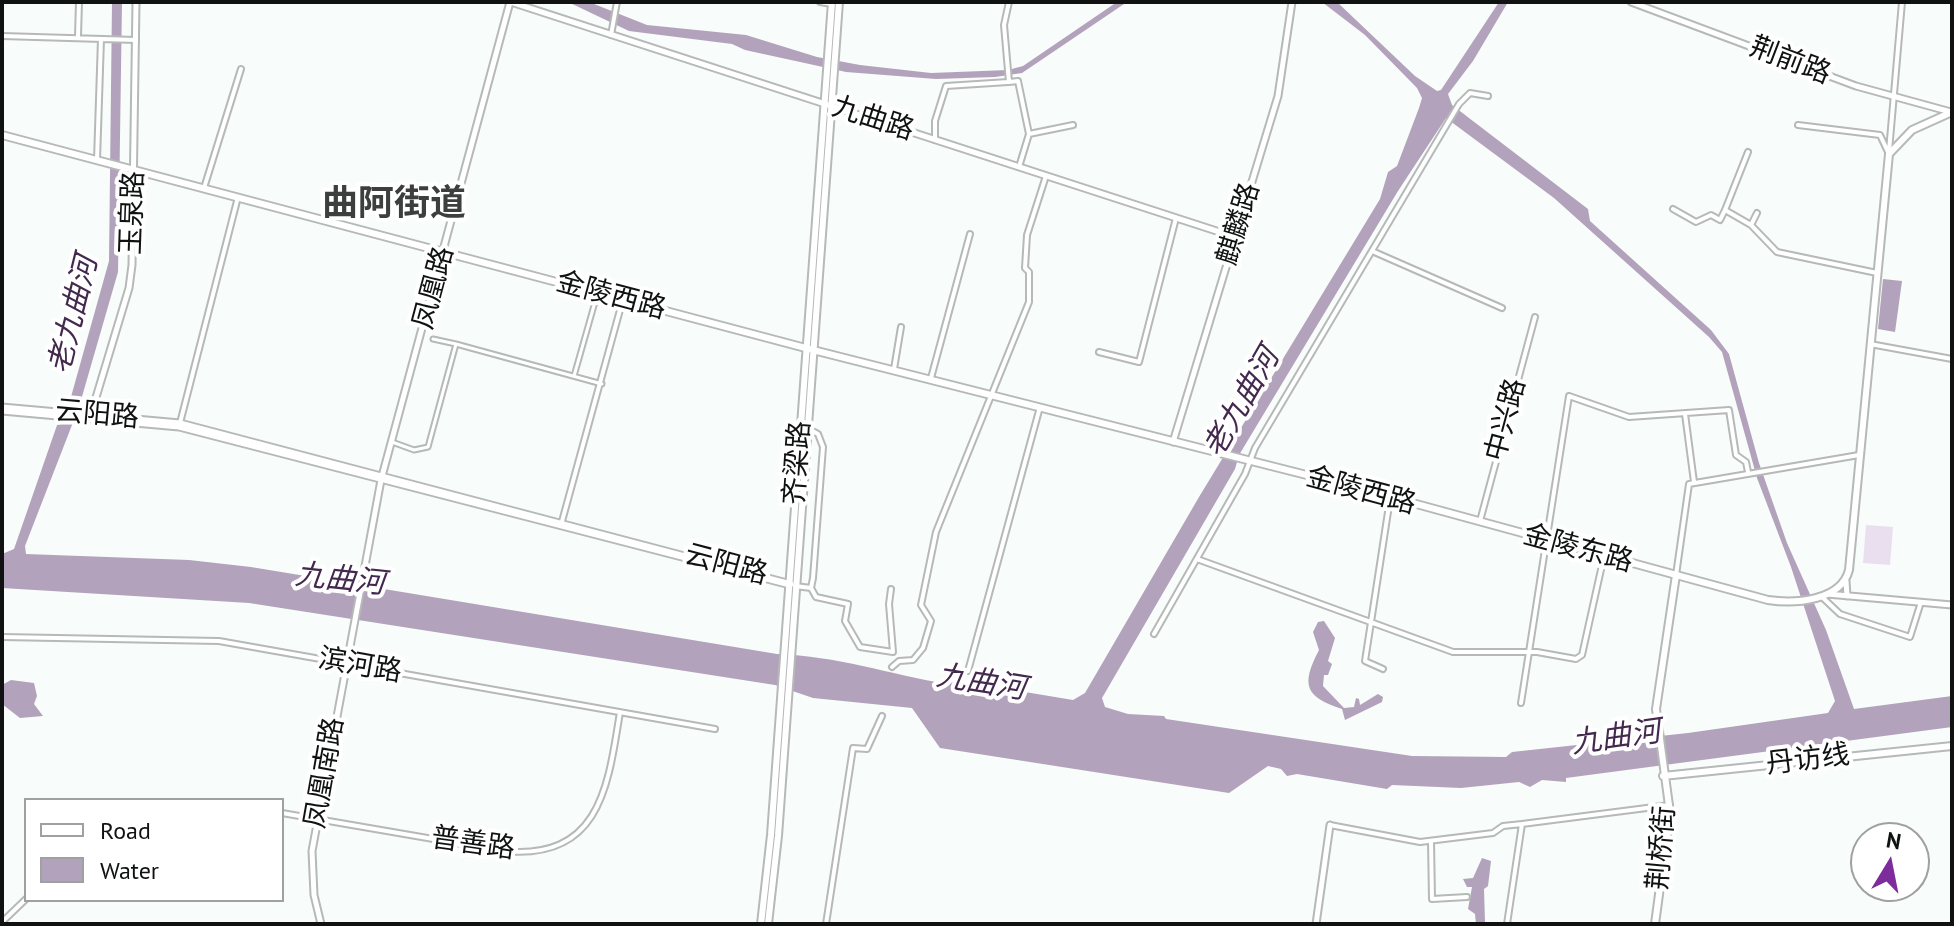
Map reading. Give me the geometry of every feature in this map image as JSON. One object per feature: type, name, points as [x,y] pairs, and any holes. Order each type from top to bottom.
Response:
[{"type":"main road","name":"齐梁路","points":[[768,924],[834,3]]},
{"type":"main road","points":[[1821,595],[1846,581],[1889,154],[1912,130],[1952,112]]},
{"type":"main road","name":"金陵西路","points":[[2,135],[810,350],[931,378],[1480,523]]},
{"type":"main road","name":"金陵东路","points":[[1480,523],[1768,600],[1797,602],[1821,595]]},
{"type":"main road","name":"荆桥街","points":[[1655,924],[1670,805],[1656,727],[1676,575]]},
{"type":"main road","name":"齐梁路","points":[[761,924],[784,701]]},
{"type":"main road","name":"丹访线","points":[[1663,774],[1952,746]]},
{"type":"street","points":[[78,36],[79,2]]},
{"type":"street","name":"玉泉路","points":[[90,416],[129,288],[135,170],[133,40],[136,2]]},
{"type":"street","name":"九曲路","points":[[511,2],[1235,237]]},
{"type":"street","name":"凤凰路","points":[[382,478],[511,2]]},
{"type":"street","points":[[611,35],[617,2]]},
{"type":"street","points":[[820,2],[834,3]]},
{"type":"street","points":[[1008,81],[1004,25],[1009,2]]},
{"type":"street","name":"麒麟路","points":[[1173,442],[1278,96],[1292,2]]},
{"type":"street","name":"荆前路","points":[[1631,2],[1894,97],[1952,112]]},
{"type":"street","points":[[1889,154],[1902,2]]},
{"type":"street","points":[[2,36],[133,40]]},
{"type":"street","points":[[99,161],[101,39]]},
{"type":"street","points":[[204,188],[241,69]]},
{"type":"street","points":[[935,140],[935,121],[946,86],[1018,81],[1029,134],[1019,167]]},
{"type":"street","points":[[1154,634],[1197,559],[1246,461],[1448,122],[1470,93],[1488,96]]},
{"type":"street","points":[[1029,134],[1073,125]]},
{"type":"street","points":[[1798,125],[1880,135],[1889,154]]},
{"type":"street","points":[[1673,209],[1696,222],[1711,215],[1720,220],[1748,152]]},
{"type":"street","points":[[892,667],[899,661],[913,660],[923,648],[931,621],[921,605],[936,532],[1029,302],[1029,272],[1025,268],[1027,235],[1046,176]]},
{"type":"street","points":[[179,425],[238,197]]},
{"type":"street","points":[[1725,210],[1751,225],[1777,252],[1877,273]]},
{"type":"street","points":[[1751,225],[1757,213]]},
{"type":"street","points":[[1099,352],[1139,362],[1176,218]]},
{"type":"street","points":[[931,378],[970,234]]},
{"type":"street","points":[[1372,251],[1502,308]]},
{"type":"street","points":[[574,376],[597,293]]},
{"type":"street","points":[[561,525],[623,299]]},
{"type":"street","name":"中兴路","points":[[1480,523],[1535,317]]},
{"type":"street","points":[[894,369],[901,327]]},
{"type":"street","points":[[433,339],[602,384]]},
{"type":"street","points":[[392,442],[414,450],[428,447],[456,344]]},
{"type":"street","points":[[1870,344],[1952,359]]},
{"type":"street","points":[[1521,703],[1569,396],[1629,417],[1729,410],[1736,455],[1746,462],[1750,472]]},
{"type":"street","points":[[968,671],[1040,407]]},
{"type":"street","name":"云阳路","points":[[2,409],[179,425],[791,585]]},
{"type":"street","points":[[1685,414],[1694,482]]},
{"type":"street","points":[[804,427],[818,434],[823,447],[811,588],[816,597],[848,604],[845,621],[860,647],[893,652]]},
{"type":"street","points":[[1676,575],[1687,488],[1694,482],[1859,455]]},
{"type":"street","name":"凤凰南路","points":[[321,924],[314,895],[312,851],[382,478]]},
{"type":"street","points":[[1383,669],[1365,661],[1390,499]]},
{"type":"street","points":[[1197,559],[1453,652],[1529,653],[1576,659],[1582,655],[1604,556]]},
{"type":"street","points":[[1846,581],[1847,596]]},
{"type":"street","points":[[791,585],[811,588]]},
{"type":"street","points":[[891,589],[889,604],[893,652],[899,661]]},
{"type":"street","points":[[1821,595],[1952,605]]},
{"type":"street","points":[[1821,595],[1840,614],[1910,637],[1921,602]]},
{"type":"street","name":"滨河路","points":[[2,637],[188,638],[715,729]]},
{"type":"street","name":"普善路","points":[[284,813],[511,852],[552,847],[582,829],[602,803],[620,712]]},
{"type":"street","points":[[826,924],[853,748],[867,749],[882,716]]},
{"type":"street","points":[[1316,924],[1330,825],[1431,841],[1493,833],[1503,826],[1670,805]]},
{"type":"street","points":[[1507,924],[1522,824]]},
{"type":"street","points":[[1431,841],[1432,899],[1467,897]]},
{"type":"street","points":[[2,922],[24,901]]},
{"type":"shaded area","points":[[1866,525],[1893,527],[1890,565],[1863,563]]},
{"type":"water","points":[[112,2],[122,2],[118,272],[79,407],[25,546],[26,554],[189,560],[251,567],[777,654],[821,658],[947,684],[955,681],[958,685],[989,686],[1073,700],[1085,693],[1199,497],[1380,199],[1388,172],[1397,166],[1419,108],[1422,98],[1417,88],[1365,35],[1322,2],[1337,2],[1415,76],[1437,91],[1441,90],[1499,2],[1508,2],[1473,61],[1448,94],[1452,105],[1588,209],[1590,221],[1711,330],[1729,354],[1759,463],[1787,543],[1826,630],[1854,709],[1952,696],[1952,727],[1566,778],[1566,782],[1542,780],[1530,787],[1519,782],[1461,788],[1392,785],[1387,789],[1297,774],[1287,776],[1281,769],[1268,766],[1229,793],[940,748],[912,708],[813,698],[775,685],[249,603],[2,588],[2,554],[14,549],[64,405],[69,404],[109,261]],"holes":[[[1446,118],[1554,198],[1722,352],[1757,478],[1791,567],[1835,701],[1828,713],[1688,733],[1512,752],[1506,757],[1412,756],[1166,719],[1164,716],[1128,714],[1105,707],[1102,698],[1235,469],[1239,455],[1398,191]]]},
{"type":"water","points":[[568,2],[589,2],[647,25],[746,35],[817,57],[931,73],[1008,70],[1023,66],[1117,2],[1127,2],[1022,73],[936,79],[846,72],[745,50],[732,44],[629,31]]},
{"type":"water","points":[[1883,279],[1902,281],[1895,332],[1878,329]]},
{"type":"water","points":[[1324,621],[1335,638],[1328,661],[1332,664],[1328,675],[1324,675],[1323,686],[1344,708],[1354,707],[1356,698],[1360,705],[1378,694],[1383,697],[1382,702],[1345,720],[1342,709],[1314,695],[1308,681],[1319,650],[1313,632],[1318,622]]},
{"type":"water","points":[[11,680],[34,683],[37,696],[34,704],[43,716],[20,718],[2,704],[2,685]]},
{"type":"water","points":[[1482,858],[1491,861],[1488,886],[1484,889],[1485,922],[1476,924],[1475,914],[1468,909],[1472,887],[1467,887],[1463,879],[1473,878]]},
{"type":"district","name":"曲阿街道","points":[[394,205]]},
{"type":"water label","name":"老九曲河","points":[[74,315]]},
{"type":"water label","name":"老九曲河","points":[[1242,403]]},
{"type":"water label","name":"九曲河","points":[[340,580]]},
{"type":"water label","name":"九曲河","points":[[981,683]]},
{"type":"water label","name":"九曲河","points":[[1616,738]]}]
